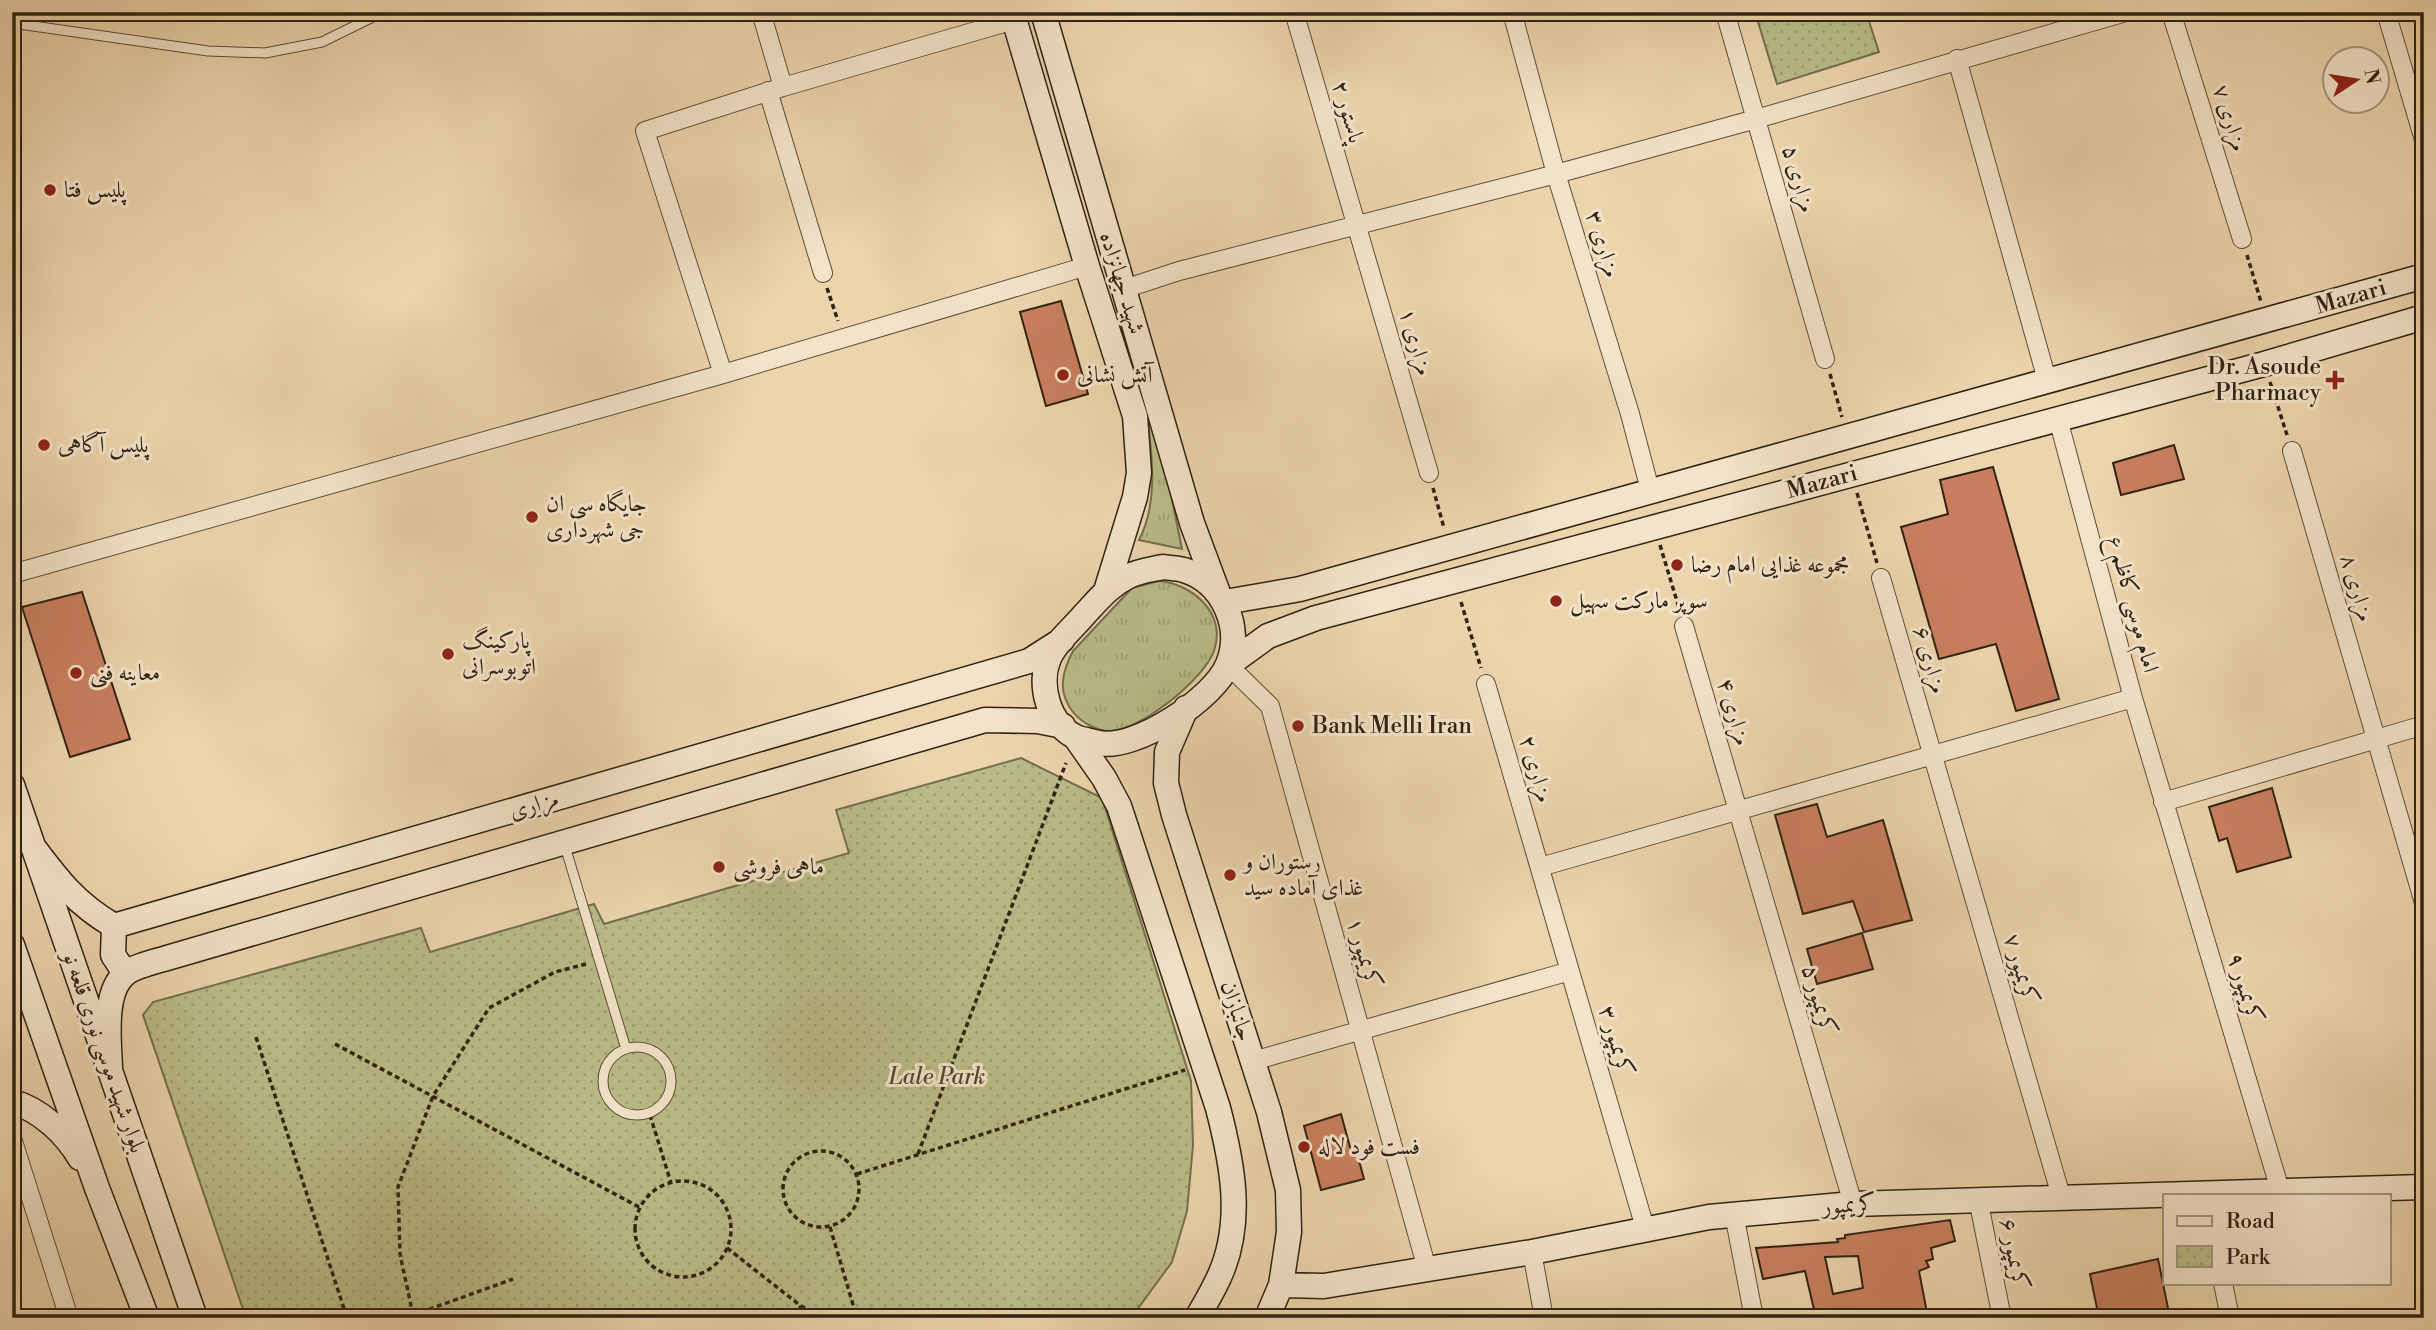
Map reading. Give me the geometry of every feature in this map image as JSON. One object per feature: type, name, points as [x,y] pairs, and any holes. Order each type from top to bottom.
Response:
[{"type":"main road","name":"شهید جهانزاده","points":[[1043,12],[1192,523],[1221,598]]},
{"type":"main road","name":"شهید جهانزاده","points":[[1013,16],[1135,416],[1139,473],[1135,497],[1106,591]]},
{"type":"main road","name":"Mazari","points":[[1221,598],[1300,589],[2424,276]]},
{"type":"main road","points":[[1097,298],[1124,289]]},
{"type":"main road","name":"Mazari","points":[[1228,665],[1268,636],[1293,626],[1455,580],[2264,364],[2424,317]]},
{"type":"main road","points":[[2047,380],[2058,419]]},
{"type":"main road","points":[[110,1067],[109,1012],[114,990],[125,973],[167,958],[985,720],[1038,721],[1069,732],[1105,744],[1122,743],[1145,735],[1206,694],[1228,665],[1234,643],[1221,598],[1202,579],[1184,569],[1163,567],[1133,574],[1106,591],[1051,655],[1045,671],[1044,691],[1053,714],[1069,732],[1104,778],[1119,806],[1229,1149],[1235,1192],[1232,1234],[1221,1273],[1197,1318]]},
{"type":"main road","name":"مزاری","points":[[114,926],[1030,661],[1062,640]]},
{"type":"main road","name":"جانبازان","points":[[1186,708],[1167,752],[1166,783],[1269,1112],[1288,1190],[1289,1232],[1281,1285],[1270,1316]]},
{"type":"main road","name":"بلوار شهید موسی نوری قلعه نو","points":[[12,785],[195,1318]]},
{"type":"main road","points":[[32,844],[61,886],[90,912],[114,926],[113,955],[125,973]]},
{"type":"main road","points":[[12,944],[97,1188],[147,1318]]},
{"type":"main road","points":[[12,1102],[40,1115],[69,1139],[97,1188]]},
{"type":"main road","name":"کریمپور","points":[[2205,1194],[2424,1187]]},
{"type":"main road","name":"کریمپور","points":[[1281,1285],[1324,1286],[1734,1214],[1853,1204],[2163,1195]]},
{"type":"street","points":[[761,12],[776,89],[823,273]]},
{"type":"street","name":"پاستور ۲","points":[[1294,12],[1356,225]]},
{"type":"street","name":"مزاری ۳","points":[[1512,12],[1556,174],[1630,414],[1650,491]]},
{"type":"street","name":"مزاری ۵","points":[[1725,12],[1825,359]]},
{"type":"street","points":[[1124,289],[1179,271],[1556,174],[1756,119],[2126,12]]},
{"type":"street","name":"مزاری ۷","points":[[2171,12],[2242,239]]},
{"type":"street","points":[[2386,12],[2424,140]]},
{"type":"street","points":[[723,374],[645,131],[1013,16]]},
{"type":"street","points":[[1957,59],[2047,380]]},
{"type":"street","name":"مزاری ۱","points":[[1356,225],[1429,474]]},
{"type":"street","points":[[12,574],[844,340],[1087,265]]},
{"type":"street","name":"امام موسی کاظم ع","points":[[2058,419],[2163,802]]},
{"type":"street","name":"مزاری ۸","points":[[2292,451],[2424,903]]},
{"type":"street","name":"مزاری ۶","points":[[1881,578],[1933,755]]},
{"type":"street","name":"مزاری ۴","points":[[1684,626],[1738,811]]},
{"type":"street","name":"کریمپور ۱","points":[[1228,665],[1270,706],[1427,1269]]},
{"type":"street","name":"مزاری ۲","points":[[1486,684],[1540,867]]},
{"type":"street","points":[[1540,867],[2133,698]]},
{"type":"street","points":[[2163,802],[2424,725]]},
{"type":"street","name":"کریمپور ۷","points":[[1933,755],[2062,1196]]},
{"type":"street","name":"کریمپور ۹","points":[[2163,802],[2280,1190]]},
{"type":"street","name":"کریمپور ۵","points":[[1738,811],[1853,1204]]},
{"type":"street","name":"کریمپور ۳","points":[[1540,867],[1645,1228]]},
{"type":"street","points":[[1253,1061],[1570,971]]},
{"type":"street","points":[[12,1138],[69,1318]]},
{"type":"street","name":"کریمپور ۶","points":[[1979,1199],[2002,1318]]},
{"type":"street","points":[[1734,1214],[1754,1318]]},
{"type":"street","points":[[1531,1251],[1544,1318]]},
{"type":"street","points":[[2223,1284],[2230,1318]]},
{"type":"lane","points":[[12,23],[208,51],[265,53],[322,42],[383,12]]},
{"type":"lane","points":[[564,842],[626,1049]]},
{"type":"lane","points":[[636,1046],[659,1054],[672,1074],[668,1099],[650,1115],[625,1115],[606,1100],[602,1076],[614,1054],[636,1046]]},
{"type":"path","points":[[2242,239],[2267,320]]},
{"type":"path","points":[[823,273],[844,340]]},
{"type":"path","points":[[1825,359],[1848,436]]},
{"type":"path","points":[[2264,364],[2292,451]]},
{"type":"path","points":[[1429,474],[1449,547]]},
{"type":"path","points":[[1851,474],[1881,578]]},
{"type":"path","points":[[1654,527],[1684,626]]},
{"type":"path","points":[[1455,580],[1486,684]]},
{"type":"path","points":[[918,1154],[1069,732]]},
{"type":"path","points":[[413,1315],[400,1254],[398,1187],[433,1096],[489,1008],[555,972],[600,961]]},
{"type":"path","points":[[256,1037],[347,1318]]},
{"type":"path","points":[[335,1044],[639,1207]]},
{"type":"path","points":[[857,1174],[1203,1064]]},
{"type":"path","points":[[650,1115],[671,1183]]},
{"type":"path","points":[[822,1149],[843,1156],[857,1174],[859,1196],[850,1215],[830,1227],[808,1226],[790,1213],[782,1193],[786,1171],[800,1155],[822,1149]]},
{"type":"path","points":[[685,1180],[711,1188],[729,1210],[732,1238],[720,1263],[696,1278],[668,1277],[645,1261],[634,1235],[639,1207],[658,1187],[671,1183],[685,1180]]},
{"type":"path","points":[[830,1227],[857,1318]]},
{"type":"path","points":[[727,1248],[801,1306],[828,1318]]},
{"type":"path","points":[[405,1318],[513,1279]]},
{"type":"path","points":[[795,1318],[801,1306]]},
{"type":"path","points":[[431,1309],[434,1318]]},
{"type":"green space","points":[[1755,12],[1866,12],[1879,52],[1777,84]]},
{"type":"green space","points":[[1145,393],[1159,436],[1182,549],[1139,540],[1146,523],[1152,487]]},
{"type":"green space","points":[[1159,581],[1184,588],[1204,603],[1216,625],[1214,651],[1185,689],[1153,713],[1123,729],[1105,731],[1094,728],[1076,716],[1065,697],[1063,682],[1069,659],[1073,651],[1132,588]]},
{"type":"green space","name":"Lale Park","points":[[1021,758],[1102,798],[1191,1081],[1193,1145],[1187,1211],[1172,1262],[1131,1318],[246,1318],[143,1015],[153,1002],[421,928],[430,952],[594,904],[604,924],[849,853],[836,810]]},
{"type":"building","points":[[1061,301],[1088,394],[1046,406],[1020,312]]},
{"type":"building","points":[[2174,445],[2184,479],[2121,495],[2113,463]]},
{"type":"building","points":[[1993,467],[2059,699],[2016,711],[1996,644],[1939,659],[1901,527],[1948,514],[1940,480]]},
{"type":"building","name":"معاینه فنی","points":[[82,592],[130,739],[70,757],[22,607]]},
{"type":"building","points":[[2272,788],[2291,857],[2237,872],[2227,838],[2219,841],[2209,807]]},
{"type":"building","points":[[1817,804],[1827,837],[1883,820],[1912,920],[1864,932],[1853,901],[1803,914],[1775,815]]},
{"type":"building","points":[[1862,933],[1873,969],[1817,984],[1807,949]]},
{"type":"building","points":[[1341,1114],[1350,1147],[1355,1146],[1364,1179],[1321,1190],[1304,1126]]},
{"type":"building","points":[[1950,1220],[1955,1241],[1931,1248],[1933,1259],[1926,1261],[1929,1267],[1919,1271],[1928,1318],[1816,1318],[1805,1271],[1763,1279],[1756,1248],[1838,1242],[1837,1239],[1845,1238],[1845,1235]],"holes":[[[1858,1256],[1863,1288],[1833,1294],[1825,1257]]]},
{"type":"building","points":[[2158,1259],[2170,1318],[2099,1318],[2090,1274]]},
{"type":"place","name":"پلیس فتا","points":[[50,190]]},
{"type":"place","name":"آتش نشانی","points":[[1063,375]]},
{"type":"place","name":"Dr. Asoude Pharmacy","points":[[2335,380]]},
{"type":"place","name":"پلیس آگاهی","points":[[44,445]]},
{"type":"place","name":"جایگاه سی ان جی شهرداری","points":[[532,517]]},
{"type":"place","name":"مجموعه غذایی امام رضا","points":[[1677,565]]},
{"type":"place","name":"سوپر مارکت سهیل","points":[[1556,601]]},
{"type":"place","name":"پارکینگ اتوبوسرانی","points":[[448,654]]},
{"type":"place","name":"معاینه فنی","points":[[76,673]]},
{"type":"place","name":"Bank Melli Iran","points":[[1298,726]]},
{"type":"place","name":"ماهی فروشی","points":[[719,867]]},
{"type":"place","name":"رستوران و غذای آماده سید","points":[[1230,875]]},
{"type":"place","name":"فست فود لاله","points":[[1304,1147]]}]
